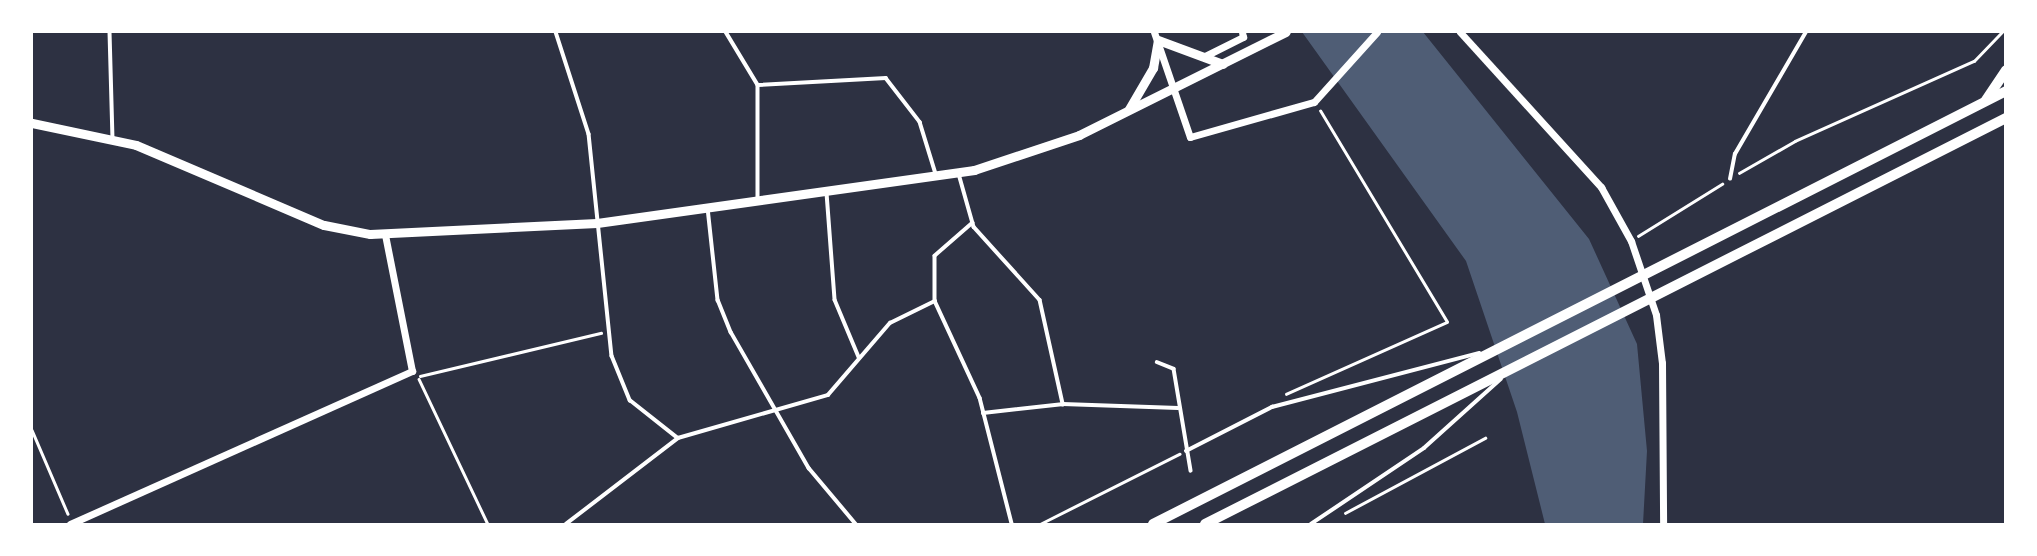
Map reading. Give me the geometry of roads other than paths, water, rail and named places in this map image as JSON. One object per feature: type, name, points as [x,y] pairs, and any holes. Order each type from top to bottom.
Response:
[{"type":"main road","points":[[1985,102],[2006,70]]},
{"type":"main road","points":[[1153,524],[2006,91]]},
{"type":"main road","points":[[1205,524],[2006,118]]},
{"type":"street","points":[[1203,57],[1243,37],[1242,32]]},
{"type":"street","points":[[32,123],[113,139],[324,225],[386,235],[597,223],[959,172],[1079,135],[1286,32]]},
{"type":"street","points":[[1156,36],[1190,137],[1317,99],[1377,32]]},
{"type":"street","points":[[1460,32],[1601,187],[1631,241],[1656,315],[1662,363],[1662,524]]},
{"type":"street","points":[[1156,36],[1223,64]]},
{"type":"street","points":[[1127,111],[1153,68],[1156,36]]},
{"type":"street","points":[[71,524],[414,374],[386,235]]},
{"type":"lane","points":[[110,32],[113,139]]},
{"type":"lane","points":[[556,32],[589,134],[607,332],[630,400],[678,438]]},
{"type":"lane","points":[[726,32],[758,85],[758,202]]},
{"type":"lane","points":[[1730,179],[1735,155],[1806,32]]},
{"type":"lane","points":[[758,85],[886,78],[919,122],[936,176]]},
{"type":"lane","points":[[959,172],[972,223],[1040,300],[1063,404]]},
{"type":"lane","points":[[827,192],[835,300],[859,357]]},
{"type":"lane","points":[[708,208],[718,300],[772,411],[856,524]]},
{"type":"lane","points":[[972,223],[935,256],[935,302],[983,413],[1012,524]]},
{"type":"lane","points":[[566,524],[678,438],[828,395],[890,323],[935,302]]},
{"type":"lane","points":[[1185,451],[1272,407],[1501,348]]},
{"type":"lane","points":[[1157,362],[1174,369],[1185,451],[1191,471]]},
{"type":"lane","points":[[1313,524],[1424,448],[1513,368]]},
{"type":"lane","points":[[983,413],[1063,404],[1178,408]]},
{"type":"water","points":[[1302,32],[1423,32],[1589,239],[1637,344],[1647,451],[1643,524],[1545,524],[1517,412],[1466,261]]}]
